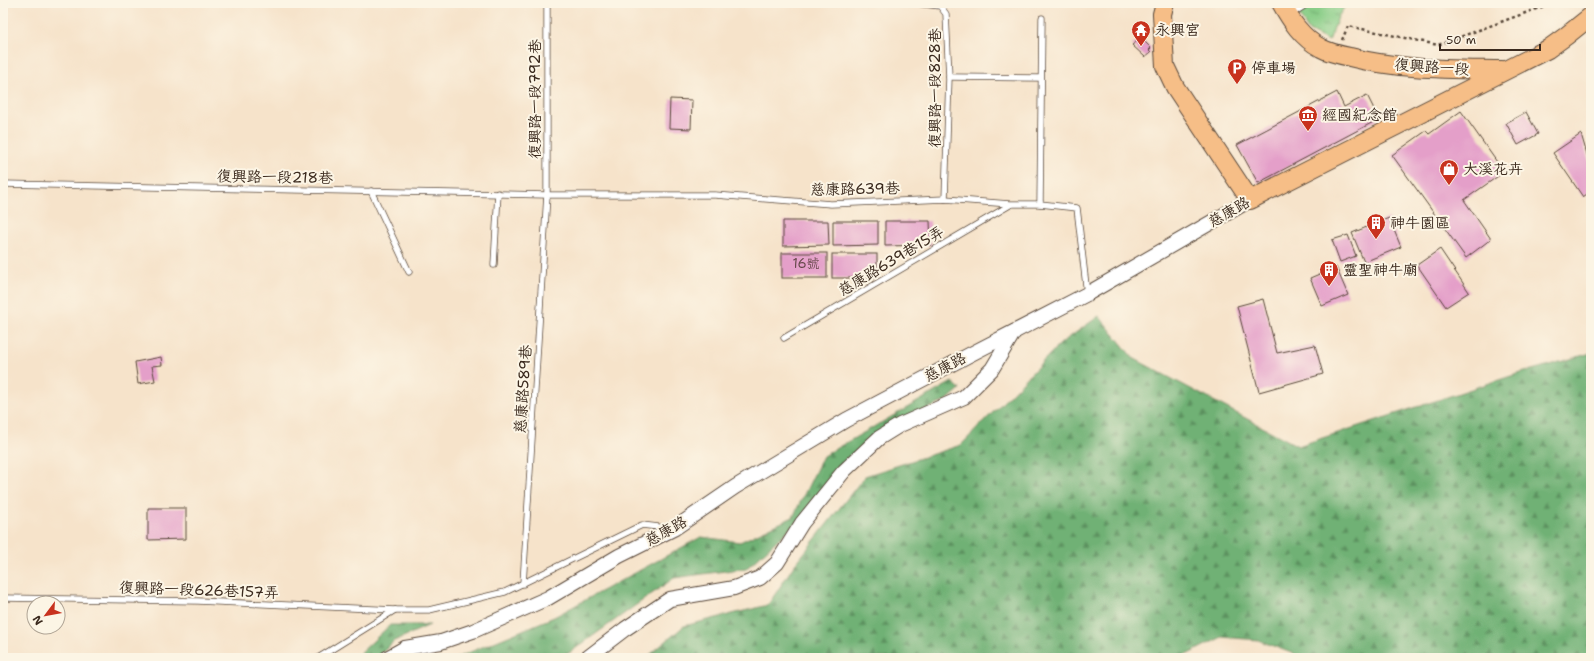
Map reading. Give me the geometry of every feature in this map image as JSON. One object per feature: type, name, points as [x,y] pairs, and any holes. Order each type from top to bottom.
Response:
[{"type":"main road","points":[[1165,3],[1162,14],[1165,66],[1175,87],[1250,200]]},
{"type":"main road","name":"復興路一段","points":[[1284,10],[1292,23],[1303,35],[1320,48],[1367,62],[1426,69],[1503,70],[1548,49],[1591,16]]},
{"type":"main road","name":"慈康路","points":[[1250,200],[1462,93],[1503,70]]},
{"type":"street","name":"慈康路","points":[[387,658],[405,648],[441,642],[473,631],[548,598],[619,556],[675,528],[735,488],[846,420],[1088,294],[1250,200]]},
{"type":"street","points":[[587,658],[624,629],[670,599],[734,588],[760,578],[777,562],[802,523],[844,472],[879,438],[900,425],[964,397],[992,369],[1014,332]]},
{"type":"lane","name":"復興路一段792巷","points":[[547,3],[547,194]]},
{"type":"lane","name":"復興路一段828巷","points":[[915,3],[940,6],[946,14],[949,77],[945,199]]},
{"type":"lane","points":[[1284,10],[1309,3]]},
{"type":"lane","points":[[1040,204],[1040,78],[1042,18]]},
{"type":"lane","points":[[949,77],[1040,78]]},
{"type":"lane","name":"復興路一段218巷","points":[[3,184],[547,194]]},
{"type":"lane","points":[[371,191],[409,272]]},
{"type":"lane","points":[[494,265],[498,193]]},
{"type":"lane","name":"慈康路639巷","points":[[547,194],[715,195],[830,204],[945,199],[1010,204],[1040,204],[1077,208],[1088,294]]},
{"type":"lane","name":"慈康路589巷","points":[[522,584],[547,194]]},
{"type":"lane","name":"慈康路639巷15弄","points":[[784,338],[1010,204]]},
{"type":"lane","points":[[318,658],[395,610],[429,610],[505,592],[642,526],[675,528]]},
{"type":"lane","name":"復興路一段626巷157弄","points":[[3,598],[198,601],[395,610]]},
{"type":"path","points":[[1336,54],[1348,26],[1438,45],[1550,3]]},
{"type":"green space","points":[[1292,3],[1347,3],[1338,17],[1329,41],[1309,31]]},
{"type":"green space","points":[[1099,316],[1133,358],[1298,446],[1511,376],[1591,353],[1591,658],[1304,658],[1258,640],[1222,637],[1180,658],[1138,658],[1137,655],[1102,658],[646,658],[684,626],[768,605],[793,567],[865,476],[961,445],[1060,344]]},
{"type":"green space","points":[[952,382],[960,389],[946,401],[891,424],[801,519],[747,568],[674,578],[562,658],[456,658],[554,617],[701,537],[740,542],[793,517],[823,456]]},
{"type":"green space","points":[[390,625],[430,625],[394,641],[377,658],[355,658]]},
{"type":"building","name":"永興宮","points":[[1141,38],[1151,48],[1149,50],[1151,52],[1145,57],[1132,45]]},
{"type":"building","name":"經國紀念館","points":[[1337,92],[1344,107],[1367,95],[1379,119],[1258,183],[1237,145]]},
{"type":"building","points":[[670,99],[692,100],[691,129],[669,128]]},
{"type":"building","name":"大溪花卉","points":[[1461,111],[1504,172],[1464,200],[1491,239],[1466,258],[1392,155],[1426,131],[1429,134]]},
{"type":"building","points":[[1526,112],[1538,134],[1518,145],[1506,123]]},
{"type":"building","points":[[1581,134],[1589,161],[1591,163],[1591,191],[1583,197],[1553,153]]},
{"type":"building","name":"神牛園區","points":[[1389,218],[1401,247],[1364,262],[1352,233]]},
{"type":"building","points":[[783,221],[828,221],[829,245],[783,246]]},
{"type":"building","points":[[833,221],[878,221],[878,245],[833,246]]},
{"type":"building","points":[[885,221],[930,221],[931,245],[885,246]]},
{"type":"building","points":[[1348,235],[1356,256],[1340,262],[1332,240]]},
{"type":"building","points":[[1440,249],[1469,292],[1446,307],[1417,265]]},
{"type":"building","points":[[782,253],[827,253],[827,278],[782,278]]},
{"type":"building","points":[[832,254],[877,254],[877,278],[832,278]]},
{"type":"building","name":"靈聖神牛廟","points":[[1336,267],[1348,295],[1322,306],[1310,278]]},
{"type":"building","points":[[1263,299],[1277,353],[1315,345],[1323,374],[1259,392],[1237,306]]},
{"type":"building","points":[[161,357],[162,365],[152,366],[155,381],[138,384],[135,362]]},
{"type":"building","points":[[148,508],[186,508],[186,539],[148,540]]},
{"type":"place","name":"永興宮","points":[[1141,47]]},
{"type":"place","name":"停車場","points":[[1237,85]]},
{"type":"place","name":"經國紀念館","points":[[1308,132]]},
{"type":"place","name":"大溪花卉","points":[[1449,186]]},
{"type":"place","name":"神牛園區","points":[[1376,240]]},
{"type":"place","name":"靈聖神牛廟","points":[[1329,287]]}]
